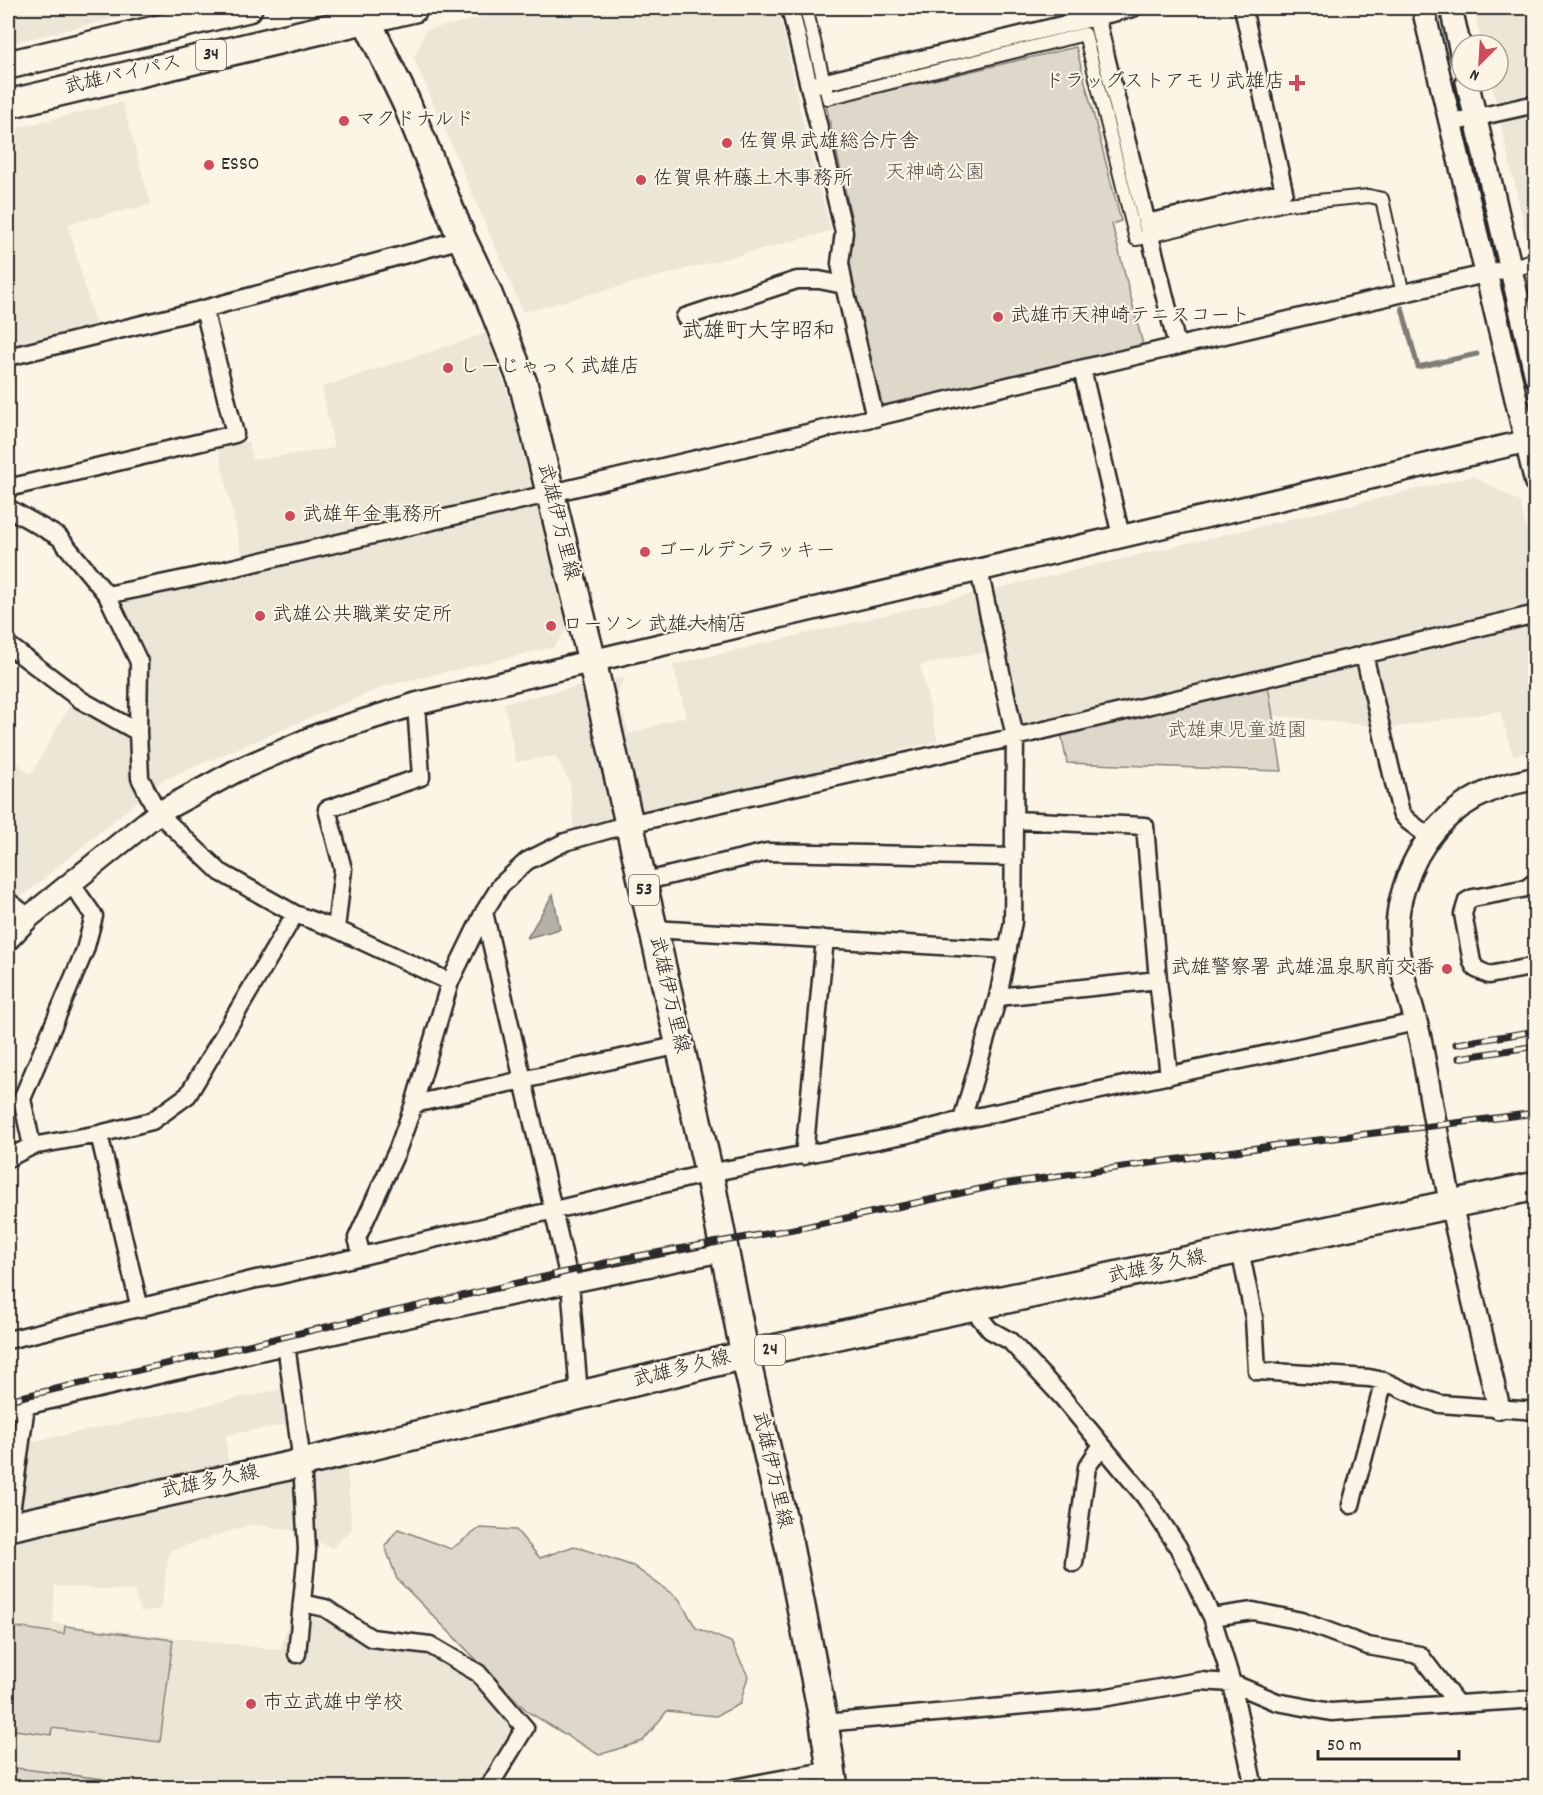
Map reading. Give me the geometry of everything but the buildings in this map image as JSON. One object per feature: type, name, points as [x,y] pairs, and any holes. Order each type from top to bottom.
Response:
[{"type":"main road","name":"武雄バイパス","points":[[8,65],[248,8]]},
{"type":"main road","name":"武雄バイパス","points":[[8,104],[414,8]]},
{"type":"main road","name":"武雄伊万里線","points":[[366,19],[406,102],[523,382],[592,660],[709,1173],[745,1355],[789,1546],[824,1723],[832,1779]]},
{"type":"main road","name":"武雄多久線","points":[[8,1527],[302,1463],[745,1355],[1536,1186]]},
{"type":"street","points":[[790,8],[844,232],[840,263],[875,418]]},
{"type":"street","points":[[806,8],[822,74]]},
{"type":"street","points":[[809,86],[1133,8]]},
{"type":"street","points":[[826,90],[828,98],[1085,34],[1136,239],[1149,232],[1284,191],[1243,8]]},
{"type":"street","points":[[1423,8],[1486,274],[1531,441],[1536,483]]},
{"type":"street","points":[[1450,8],[1456,33]]},
{"type":"street","points":[[1096,16],[1177,346]]},
{"type":"street","points":[[1470,93],[1536,377]]},
{"type":"street","points":[[1450,123],[1536,104]]},
{"type":"street","points":[[1149,232],[1286,204],[1369,196],[1382,199],[1401,285]]},
{"type":"street","points":[[8,357],[204,309],[462,239]]},
{"type":"street","points":[[107,595],[195,577],[1536,262]]},
{"type":"street","points":[[685,317],[797,280],[819,280],[844,285]]},
{"type":"street","points":[[8,488],[235,434],[204,309]]},
{"type":"street","points":[[1082,369],[1121,536]]},
{"type":"street","points":[[8,939],[28,916],[158,813],[236,771],[318,735],[416,704],[592,660],[1531,441]]},
{"type":"street","points":[[8,508],[58,537],[107,595],[139,662],[140,778],[158,813],[220,872],[295,914],[336,928],[450,982]]},
{"type":"street","points":[[962,1120],[998,997],[1013,922],[1015,737],[979,570]]},
{"type":"street","points":[[362,1256],[357,1238],[397,1150],[414,1104],[450,982],[484,912],[501,885],[527,861],[565,842],[629,824],[1015,737],[1536,614]]},
{"type":"street","points":[[8,645],[81,700],[138,732]]},
{"type":"street","points":[[1364,654],[1401,813],[1428,836]]},
{"type":"street","points":[[336,928],[344,869],[327,809],[421,777],[416,704]]},
{"type":"street","points":[[1499,1408],[1451,1203],[1416,1022],[1403,982],[1396,942],[1398,911],[1406,880],[1428,836],[1454,812],[1478,796],[1509,784],[1536,778]]},
{"type":"street","points":[[1014,820],[1145,826],[1169,1076]]},
{"type":"street","points":[[642,882],[767,852],[1014,857]]},
{"type":"street","points":[[1536,881],[1527,888],[1473,898],[1467,901],[1463,914],[1472,962],[1481,973],[1489,975],[1536,966]]},
{"type":"street","points":[[32,1146],[22,1099],[85,950],[94,916],[70,882]]},
{"type":"street","points":[[8,901],[28,916]]},
{"type":"street","points":[[484,912],[570,1283],[579,1395]]},
{"type":"street","points":[[8,1158],[32,1146],[99,1134],[152,1121],[188,1095],[295,914]]},
{"type":"street","points":[[653,929],[1008,950]]},
{"type":"street","points":[[804,1156],[825,939]]},
{"type":"street","points":[[998,997],[1158,980]]},
{"type":"street","points":[[8,1340],[256,1279],[709,1173],[904,1135],[962,1120],[1416,1022]]},
{"type":"street","points":[[414,1104],[680,1045]]},
{"type":"street","points":[[99,1134],[140,1309]]},
{"type":"street","points":[[1240,1250],[1254,1318],[1257,1371],[1370,1378],[1384,1381],[1440,1404],[1536,1411]]},
{"type":"street","points":[[8,1410],[286,1344],[724,1252]]},
{"type":"street","points":[[971,1307],[990,1329],[1010,1341],[1062,1397],[1145,1497],[1178,1547],[1212,1617],[1232,1683],[1254,1788]]},
{"type":"street","points":[[286,1344],[302,1463],[306,1550],[297,1654]]},
{"type":"street","points":[[1351,1505],[1384,1381]]},
{"type":"street","points":[[8,1527],[27,1405]]},
{"type":"street","points":[[1074,1563],[1087,1467],[1102,1445]]},
{"type":"street","points":[[302,1603],[325,1608],[372,1638],[430,1645],[478,1673],[525,1728],[490,1785]]},
{"type":"street","points":[[1212,1617],[1253,1611],[1301,1621],[1368,1646],[1420,1655],[1457,1704]]},
{"type":"street","points":[[824,1723],[1102,1698],[1200,1681],[1232,1683],[1277,1702],[1331,1712],[1536,1699]]},
{"type":"street","points":[[733,1788],[832,1779]]},
{"type":"shaded area","points":[[8,8],[159,8],[8,44]]},
{"type":"shaded area","points":[[524,8],[778,8],[809,149],[831,231],[523,312],[414,58],[426,30]]},
{"type":"shaded area","points":[[1474,8],[1535,8],[1535,273],[1494,93],[1510,93],[1510,33],[1479,33]]},
{"type":"shaded area","points":[[122,102],[151,204],[68,224],[95,324],[8,347],[8,130]]},
{"type":"shaded area","points":[[487,333],[511,404],[567,629],[554,647],[385,686],[163,780],[19,899],[8,913],[8,755],[31,775],[79,688],[130,715],[135,665],[114,587],[243,559],[218,448],[248,441],[253,460],[334,448],[322,387]]},
{"type":"shaded area","points":[[1473,476],[1520,502],[1535,567],[1535,751],[1513,756],[1500,711],[1391,728],[1273,715],[1268,686],[1009,743],[989,651],[920,665],[938,741],[574,830],[570,783],[555,756],[516,762],[504,703],[626,676],[617,694],[629,734],[686,716],[673,665]]},
{"type":"shaded area","points":[[553,894],[560,929],[527,938]]},
{"type":"shaded area","points":[[287,1388],[291,1424],[226,1435],[228,1463],[8,1513],[8,1447]]},
{"type":"shaded area","name":"市立武雄中学校","points":[[347,1467],[352,1529],[332,1548],[291,1530],[252,1524],[169,1551],[161,1609],[141,1612],[134,1591],[55,1586],[53,1623],[281,1650],[290,1614],[324,1619],[367,1646],[425,1654],[472,1678],[518,1730],[493,1787],[8,1787],[8,1539]]},
{"type":"green space","name":"天神崎公園","points":[[1076,47],[1121,221],[1112,224],[1143,345],[881,408],[848,268],[853,225],[826,105]]},
{"type":"green space","name":"武雄東児童遊園","points":[[1268,686],[1282,771],[1067,763],[1061,733]]},
{"type":"green space","points":[[480,1528],[516,1530],[540,1558],[574,1546],[633,1566],[679,1599],[696,1628],[731,1642],[748,1676],[740,1704],[716,1716],[667,1711],[643,1741],[599,1755],[528,1712],[397,1579],[385,1546],[398,1529],[451,1549]]},
{"type":"green space","points":[[8,1626],[64,1634],[65,1626],[173,1640],[160,1742],[52,1728],[51,1735],[8,1729]]},
{"type":"green space","points":[[8,1767],[103,1779],[102,1787],[8,1787]]},
{"type":"waterway","points":[[1402,308],[1418,367],[1477,354]]},
{"type":"railway","points":[[1456,1044],[1536,1031]]},
{"type":"railway","points":[[1459,1058],[1536,1046]]},
{"type":"railway","points":[[8,1400],[627,1258],[805,1227],[1003,1184],[1278,1145],[1536,1113]]},
{"type":"place","name":"ドラッグストアモリ武雄店","points":[[1297,83]]},
{"type":"place","name":"マクドナルド","points":[[344,121]]},
{"type":"place","name":"佐賀県武雄総合庁舎","points":[[727,143]]},
{"type":"place","name":"ESSO","points":[[209,165]]},
{"type":"place","name":"佐賀県杵藤土木事務所","points":[[641,180]]},
{"type":"place","name":"武雄市天神崎テニスコート","points":[[998,317]]},
{"type":"place","name":"しーじゃっく武雄店","points":[[448,368]]},
{"type":"place","name":"武雄年金事務所","points":[[290,516]]},
{"type":"place","name":"ゴールデンラッキー","points":[[645,552]]},
{"type":"place","name":"武雄公共職業安定所","points":[[260,616]]},
{"type":"place","name":"ローソン 武雄大楠店","points":[[551,626]]},
{"type":"place","name":"武雄警察署 武雄温泉駅前交番","points":[[1447,969]]},
{"type":"place","name":"市立武雄中学校","points":[[251,1704]]},
{"type":"district","name":"武雄町大字昭和","points":[[758,332]]}]
